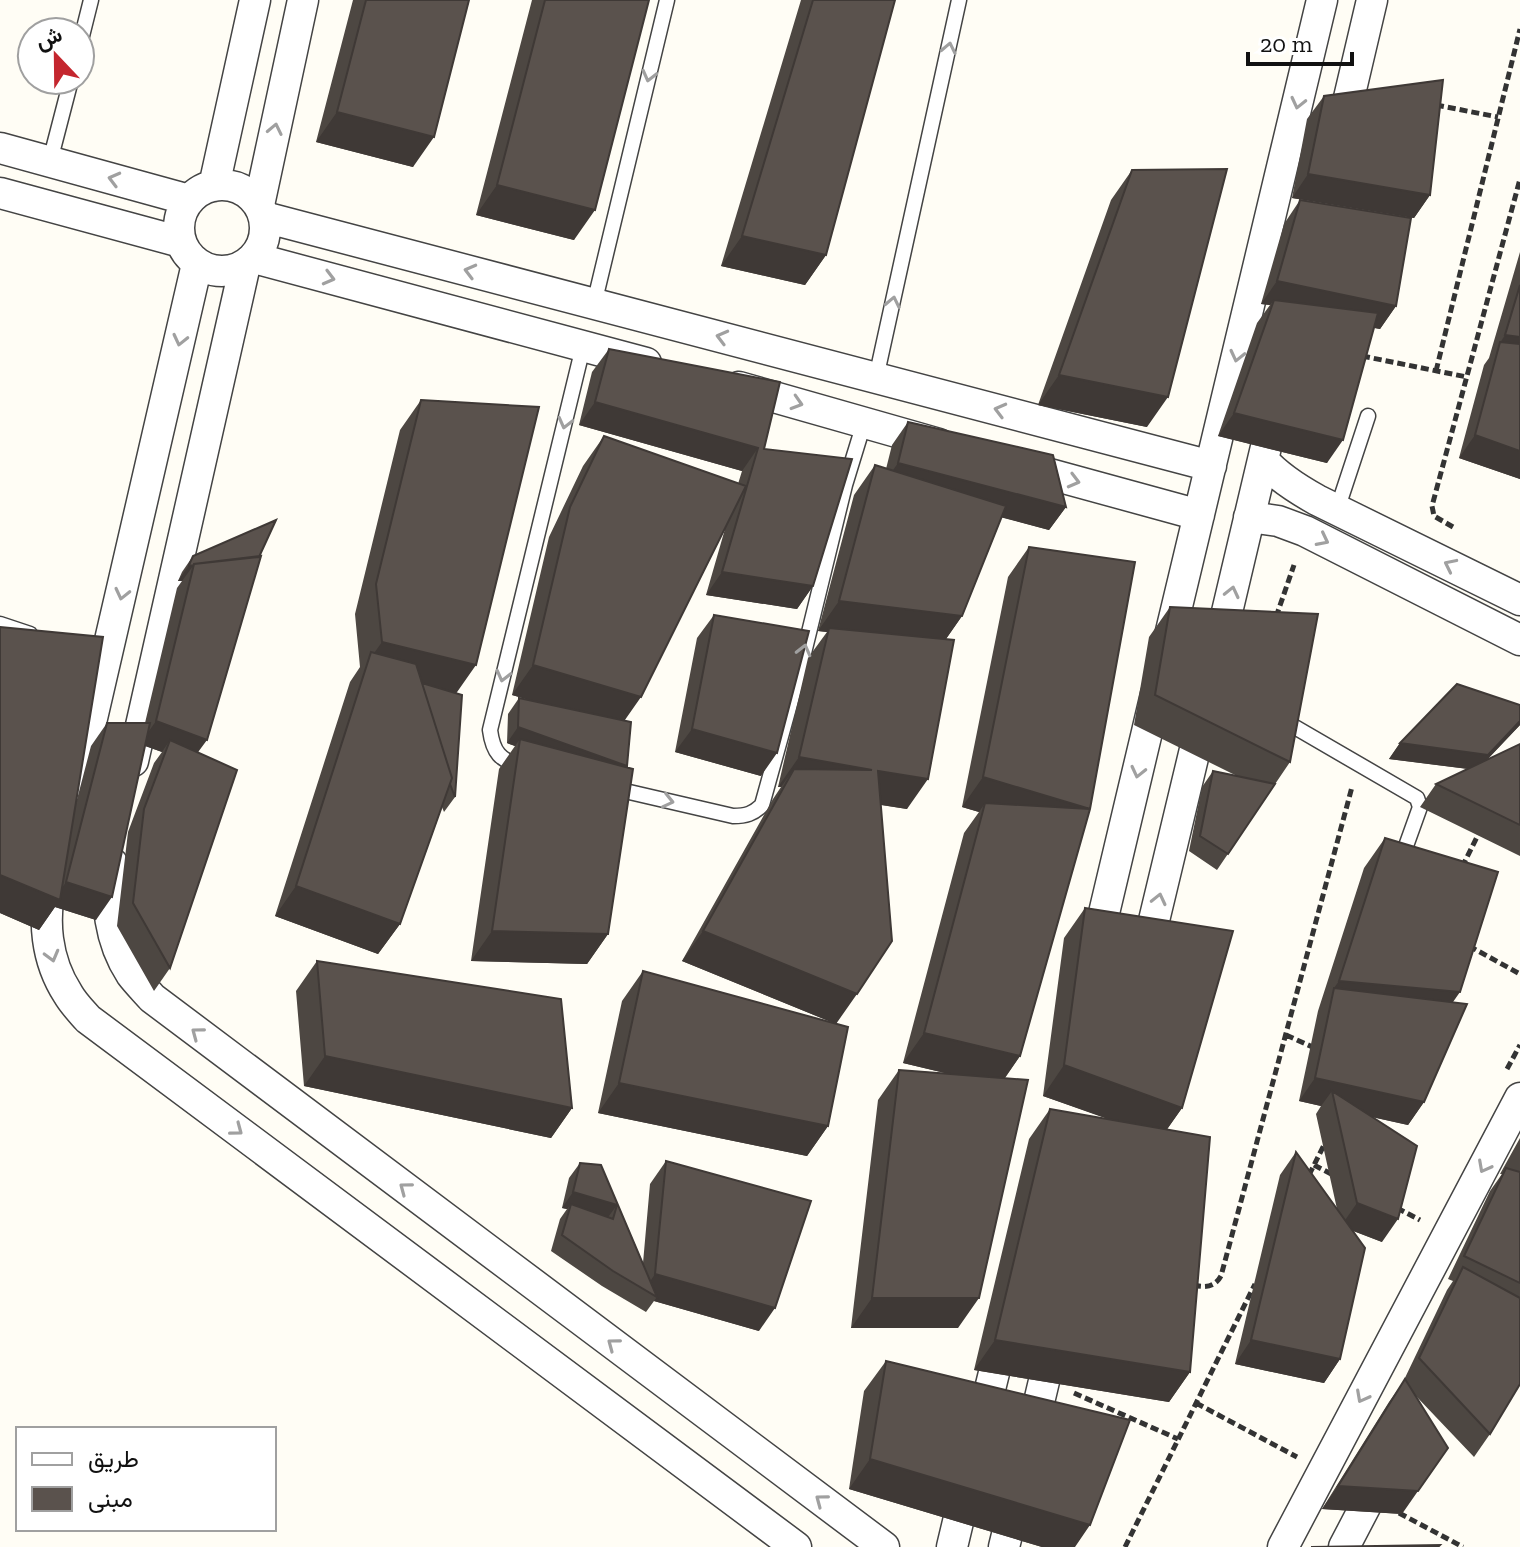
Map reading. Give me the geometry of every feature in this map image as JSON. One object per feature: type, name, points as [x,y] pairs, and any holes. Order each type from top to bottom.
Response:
[{"type":"street","points":[[202,193],[255,0]]},
{"type":"street","points":[[128,787],[250,261],[262,245],[265,232],[261,211],[303,0]]},
{"type":"street","points":[[1139,983],[1194,673],[1199,515],[1322,0]]},
{"type":"street","points":[[1336,153],[1372,0]]},
{"type":"street","points":[[0,148],[202,193]]},
{"type":"street","points":[[68,816],[189,253],[178,231],[179,220],[183,209],[202,193],[227,185],[250,195],[261,211],[594,304],[1211,466]]},
{"type":"street","points":[[0,193],[189,253],[213,271],[230,271],[250,261],[675,371]]},
{"type":"street","points":[[706,379],[1199,515]]},
{"type":"street","points":[[1089,977],[1249,517],[1281,383]]},
{"type":"street","points":[[1263,460],[1287,482],[1317,500],[1520,600]]},
{"type":"street","points":[[1249,517],[1278,521],[1305,531],[1520,640]]},
{"type":"street","points":[[117,841],[109,876],[109,910],[116,942],[130,972],[152,998],[884,1547]]},
{"type":"street","points":[[57,858],[47,901],[46,934],[54,965],[68,994],[88,1019],[796,1547]]},
{"type":"street","points":[[1283,1547],[1520,1098]]},
{"type":"street","points":[[952,1547],[1008,1316]]},
{"type":"street","points":[[1004,1547],[1059,1318]]},
{"type":"street","points":[[1344,1547],[1392,1455]]},
{"type":"lane","points":[[594,304],[667,0]]},
{"type":"lane","points":[[876,378],[959,0]]},
{"type":"lane","points":[[50,161],[67,96]]},
{"type":"lane","points":[[532,770],[506,762],[497,754],[490,730],[583,347]]},
{"type":"lane","points":[[1337,510],[1368,416]]},
{"type":"lane","points":[[601,786],[733,816],[754,813],[762,805],[864,423]]},
{"type":"lane","points":[[0,624],[40,637]]},
{"type":"lane","points":[[1265,710],[1413,794],[1419,802],[1419,813],[1397,872]]},
{"type":"path","points":[[1436,371],[1520,29]]},
{"type":"path","points":[[1427,103],[1498,117]]},
{"type":"path","points":[[1464,534],[1437,519],[1432,509],[1470,361],[1518,198],[1520,179]]},
{"type":"path","points":[[1362,356],[1467,377]]},
{"type":"path","points":[[1470,361],[1484,365]]},
{"type":"path","points":[[1273,628],[1294,565],[1282,560]]},
{"type":"path","points":[[1188,1284],[1202,1288],[1214,1284],[1221,1276],[1359,763]]},
{"type":"path","points":[[1460,871],[1480,830]]},
{"type":"path","points":[[1458,939],[1520,974]]},
{"type":"path","points":[[1286,1035],[1324,1052]]},
{"type":"path","points":[[1307,1179],[1328,1138]]},
{"type":"path","points":[[1314,1165],[1342,1180]]},
{"type":"path","points":[[1384,1201],[1426,1223]]},
{"type":"path","points":[[1125,1547],[1259,1277]]},
{"type":"path","points":[[1044,1380],[1178,1439]]},
{"type":"path","points":[[1196,1403],[1301,1459]]},
{"type":"path","points":[[1370,1497],[1463,1547]]},
{"type":"building","points":[[366,0],[469,0],[434,137],[337,112]]},
{"type":"building","points":[[545,0],[649,0],[595,210],[497,185]]},
{"type":"building","points":[[813,0],[895,0],[826,255],[742,236]]},
{"type":"building","points":[[1443,80],[1430,195],[1308,174],[1324,96]]},
{"type":"building","points":[[1227,169],[1168,397],[1059,375],[1132,170]]},
{"type":"building","points":[[1300,200],[1411,218],[1396,306],[1277,281]]},
{"type":"building","points":[[1520,285],[1520,337],[1505,335]]},
{"type":"building","points":[[1274,300],[1378,313],[1343,440],[1234,413]]},
{"type":"building","points":[[1500,342],[1520,344],[1520,451],[1475,435]]},
{"type":"building","points":[[609,349],[780,382],[764,449],[852,459],[813,586],[722,572],[758,448],[595,402]]},
{"type":"building","points":[[421,400],[539,407],[476,665],[382,642],[376,584]]},
{"type":"building","points":[[908,422],[1053,455],[1066,507],[898,463]]},
{"type":"building","points":[[604,436],[746,486],[641,697],[533,665],[570,507]]},
{"type":"building","points":[[875,465],[1006,506],[962,616],[839,601]]},
{"type":"building","points":[[276,520],[259,557],[189,565],[193,556]]},
{"type":"building","points":[[1029,547],[1135,562],[1090,809],[983,777]]},
{"type":"building","points":[[261,556],[207,740],[156,721],[194,564]]},
{"type":"building","points":[[1170,607],[1318,614],[1290,762],[1155,695]]},
{"type":"building","points":[[714,615],[809,631],[777,753],[692,729]]},
{"type":"building","points":[[0,627],[103,637],[60,900],[0,875]]},
{"type":"building","points":[[829,628],[954,640],[928,779],[878,771],[892,941],[857,994],[703,931],[794,769],[872,770],[799,757]]},
{"type":"building","points":[[371,652],[416,664],[452,778],[400,924],[296,886]]},
{"type":"building","points":[[422,683],[462,695],[455,797],[450,784],[452,778]]},
{"type":"building","points":[[1457,684],[1520,705],[1520,721],[1488,755],[1400,743]]},
{"type":"building","points":[[519,698],[631,722],[627,766],[518,727]]},
{"type":"building","points":[[107,723],[150,723],[112,897],[66,882]]},
{"type":"building","points":[[520,739],[633,769],[608,934],[492,931]]},
{"type":"building","points":[[170,740],[237,770],[170,968],[133,903],[144,809]]},
{"type":"building","points":[[1520,744],[1520,825],[1436,784]]},
{"type":"building","points":[[1213,771],[1275,784],[1228,854],[1200,836]]},
{"type":"building","points":[[985,803],[1090,809],[1020,1056],[924,1033]]},
{"type":"building","points":[[1385,838],[1498,872],[1460,992],[1339,981]]},
{"type":"building","points":[[1085,908],[1233,931],[1182,1108],[1064,1065]]},
{"type":"building","points":[[317,961],[561,999],[572,1108],[325,1056]]},
{"type":"building","points":[[643,971],[848,1027],[828,1126],[619,1083]]},
{"type":"building","points":[[1334,988],[1467,1004],[1424,1102],[1315,1078]]},
{"type":"building","points":[[899,1070],[1028,1080],[979,1298],[872,1298]]},
{"type":"building","points":[[1332,1091],[1417,1146],[1398,1219],[1357,1203]]},
{"type":"building","points":[[1050,1109],[1210,1137],[1190,1372],[995,1340]]},
{"type":"building","points":[[1296,1152],[1365,1248],[1340,1359],[1251,1340]]},
{"type":"building","points":[[666,1161],[811,1201],[775,1308],[655,1274]]},
{"type":"building","points":[[580,1163],[601,1165],[657,1297],[562,1235],[571,1204],[613,1219],[617,1205],[573,1192]]},
{"type":"building","points":[[1506,1168],[1520,1172],[1520,1283],[1464,1256]]},
{"type":"building","points":[[1463,1267],[1520,1298],[1520,1384],[1490,1434],[1419,1358]]},
{"type":"building","points":[[886,1361],[1130,1420],[1090,1525],[870,1459]]},
{"type":"building","points":[[1405,1379],[1448,1448],[1418,1491],[1338,1486]]},
{"type":"building","points":[[1440,1545],[1438,1547],[1311,1547]]}]
